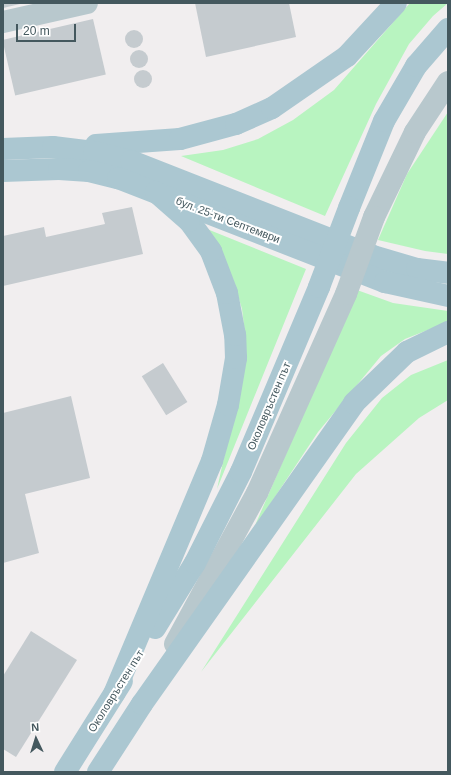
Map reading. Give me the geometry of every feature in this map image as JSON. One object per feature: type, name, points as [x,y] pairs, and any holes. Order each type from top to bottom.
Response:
[{"type":"main road","points":[[53,147],[144,143],[180,139],[236,124],[272,108],[322,75],[347,56],[396,3]]},
{"type":"main road","name":"Околовръстен път","points":[[65,772],[195,563],[238,479],[319,287],[384,121],[416,66],[448,29]]},
{"type":"main road","name":"бул. 25-ти Септември","points":[[3,149],[53,147],[94,152],[131,161],[373,256],[417,268],[448,273]]},
{"type":"main road","name":"бул. 25-ти Септември","points":[[3,172],[36,169],[88,171],[156,192],[386,282],[448,296]]},
{"type":"main road","points":[[114,694],[212,462],[228,405],[236,358],[235,335],[227,293],[211,251],[189,221],[156,192]]},
{"type":"main road","points":[[98,772],[142,704],[354,403],[407,352],[448,332]]},
{"type":"street","points":[[3,22],[87,3]]},
{"type":"street","points":[[142,704],[257,493],[346,294],[374,218],[414,132],[448,82]]},
{"type":"green space","points":[[410,3],[448,3],[433,16],[409,44],[376,104],[325,216],[181,156],[223,150],[258,139],[293,120],[334,90]]},
{"type":"green space","points":[[448,112],[448,254],[425,251],[378,240],[407,174]]},
{"type":"green space","points":[[207,229],[306,269],[217,489],[242,376],[245,334],[242,309],[233,279]]},
{"type":"green space","points":[[357,290],[393,303],[448,311],[448,322],[405,339],[381,356],[318,432],[253,530]]},
{"type":"green space","points":[[448,360],[448,400],[419,418],[356,474],[201,672],[346,443],[382,398],[411,375]]},
{"type":"building","points":[[3,3],[20,3],[20,4],[3,8]]},
{"type":"building","points":[[195,3],[289,3],[296,37],[206,57]]},
{"type":"building","points":[[93,19],[106,75],[15,95],[3,40]]},
{"type":"building","points":[[134,30],[140,33],[143,39],[140,45],[134,48],[128,45],[125,39],[128,33]]},
{"type":"building","points":[[139,50],[145,53],[148,59],[145,65],[139,68],[133,65],[130,59],[133,53]]},
{"type":"building","points":[[143,70],[149,73],[152,79],[149,85],[143,88],[137,85],[134,79],[137,73]]},
{"type":"building","points":[[132,207],[143,254],[3,286],[3,236],[44,227],[46,237],[105,224],[102,213]]},
{"type":"building","points":[[163,363],[187,402],[166,415],[142,376]]},
{"type":"building","points":[[71,396],[90,478],[25,494],[39,553],[3,563],[3,413]]},
{"type":"building","points":[[31,631],[77,660],[16,757],[3,749],[3,676]]}]
